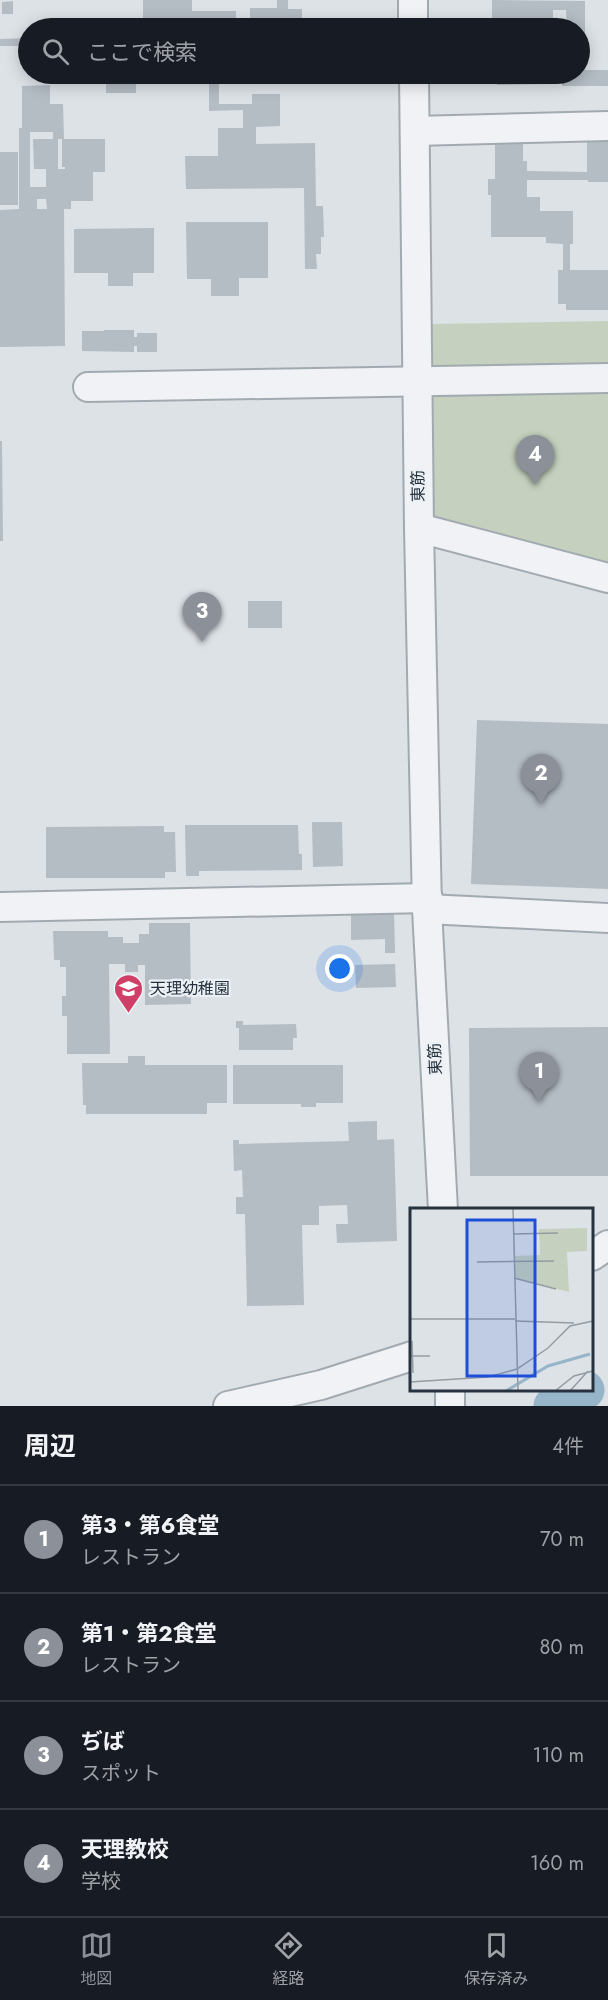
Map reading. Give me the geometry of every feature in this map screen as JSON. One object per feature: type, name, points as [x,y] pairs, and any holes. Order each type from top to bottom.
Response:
[{"type":"street","points":[[412,0],[413,18]]},
{"type":"street","name":"東筋","points":[[414,84],[419,528],[428,903],[442,1208]]},
{"type":"street","points":[[416,131],[608,126]]},
{"type":"street","points":[[88,387],[608,378]]},
{"type":"street","points":[[419,528],[608,578]]},
{"type":"street","points":[[0,907],[428,903],[608,918]]},
{"type":"street","points":[[593,1255],[608,1245]]},
{"type":"street","points":[[228,1406],[321,1385],[410,1356]]},
{"type":"green space","points":[[608,321],[608,571],[433,525],[431,324]]},
{"type":"building","points":[[143,0],[192,0],[192,11],[236,11],[236,18],[143,18]]},
{"type":"building","points":[[277,0],[288,0],[288,9],[302,9],[302,18],[250,18],[250,8],[277,8]]},
{"type":"building","points":[[492,0],[585,1],[585,18],[566,18],[566,10],[553,10],[553,18],[492,18]]},
{"type":"building","points":[[13,1],[13,14],[2,14],[2,2]]},
{"type":"building","points":[[18,38],[18,46],[0,46],[0,39]]},
{"type":"building","points":[[590,70],[608,70],[608,86],[562,86],[562,84],[590,84]]},
{"type":"building","points":[[106,84],[136,84],[136,93],[106,93]]},
{"type":"building","points":[[209,84],[219,84],[219,104],[252,104],[252,94],[280,94],[280,126],[256,127],[256,144],[315,143],[316,206],[323,206],[324,237],[321,237],[321,254],[316,254],[317,269],[305,269],[304,188],[186,189],[185,156],[218,156],[218,128],[243,128],[243,110],[209,111]]},
{"type":"building","points":[[497,84],[554,84],[497,85]]},
{"type":"building","points":[[50,85],[50,104],[63,104],[64,139],[105,139],[105,172],[93,172],[93,201],[71,201],[71,209],[64,209],[65,346],[0,347],[0,210],[19,209],[19,128],[22,128],[22,86]],"holes":[[[30,132],[53,132],[53,139],[33,139],[34,169],[46,169],[46,187],[30,187]],[[58,139],[62,139],[62,167],[65,169],[58,169]],[[37,199],[46,199],[47,209],[37,209]]]},
{"type":"building","points":[[587,134],[608,135],[608,182],[527,180],[527,197],[540,197],[540,211],[573,211],[570,270],[608,270],[608,310],[566,310],[566,304],[558,304],[558,270],[563,270],[563,244],[546,243],[546,237],[491,237],[491,195],[488,195],[488,179],[495,179],[495,137],[523,138],[523,161],[527,161],[527,171],[587,172]]},
{"type":"building","points":[[0,152],[18,152],[18,205],[0,205]]},
{"type":"building","points":[[186,222],[268,222],[268,278],[239,278],[239,296],[211,296],[211,279],[187,279]]},
{"type":"building","points":[[154,228],[154,273],[133,273],[133,286],[108,286],[108,273],[74,273],[74,229]]},
{"type":"building","points":[[134,330],[134,337],[137,337],[137,333],[157,333],[157,352],[137,352],[137,346],[134,346],[134,352],[82,351],[82,331]]},
{"type":"building","points":[[0,441],[2,441],[3,541],[0,541]]},
{"type":"building","points":[[248,601],[282,601],[282,628],[248,628]]},
{"type":"building","points":[[477,720],[608,724],[608,889],[471,884]]},
{"type":"building","points":[[312,822],[342,822],[343,866],[313,867]]},
{"type":"building","points":[[185,825],[298,825],[302,870],[199,871],[199,876],[186,876]]},
{"type":"building","points":[[164,826],[164,832],[175,832],[176,872],[165,872],[165,878],[46,878],[46,827]]},
{"type":"building","points":[[394,912],[395,953],[385,953],[385,939],[351,940],[351,913]]},
{"type":"building","points":[[149,923],[190,923],[191,1004],[145,1005],[145,965],[138,965],[138,972],[125,972],[125,964],[109,964],[110,1054],[67,1054],[67,1016],[62,1016],[62,996],[66,996],[66,967],[60,967],[60,960],[54,960],[53,931],[108,931],[108,937],[123,937],[123,943],[139,943],[139,934],[149,934]]},
{"type":"building","points":[[395,964],[396,987],[356,988],[355,965]]},
{"type":"building","points":[[236,1021],[243,1021],[243,1025],[296,1024],[297,1038],[293,1038],[293,1050],[239,1050],[239,1028],[236,1028]]},
{"type":"building","points":[[608,1027],[608,1176],[470,1176],[469,1028]]},
{"type":"building","points":[[128,1056],[145,1056],[145,1065],[227,1065],[227,1103],[207,1103],[207,1114],[86,1114],[86,1105],[83,1105],[82,1063],[128,1063]]},
{"type":"building","points":[[233,1065],[343,1065],[343,1103],[316,1103],[316,1107],[301,1107],[301,1104],[233,1104]]},
{"type":"building","points":[[377,1121],[377,1140],[394,1139],[397,1241],[337,1243],[336,1224],[348,1224],[347,1205],[319,1206],[319,1225],[302,1225],[304,1305],[247,1306],[245,1214],[236,1214],[236,1197],[243,1197],[242,1170],[234,1171],[233,1140],[239,1140],[239,1144],[349,1141],[348,1122]]},
{"type":"waterway","points":[[553,1406],[583,1391]]},
{"type":"place","name":"天理教校","points":[[535,485]]},
{"type":"place","name":"ぢば","points":[[202,642]]},
{"type":"place","name":"第1・第2食堂","points":[[541,804]]},
{"type":"place","name":"天理幼稚園","points":[[129,1014]]},
{"type":"place","name":"第3・第6食堂","points":[[539,1102]]}]
